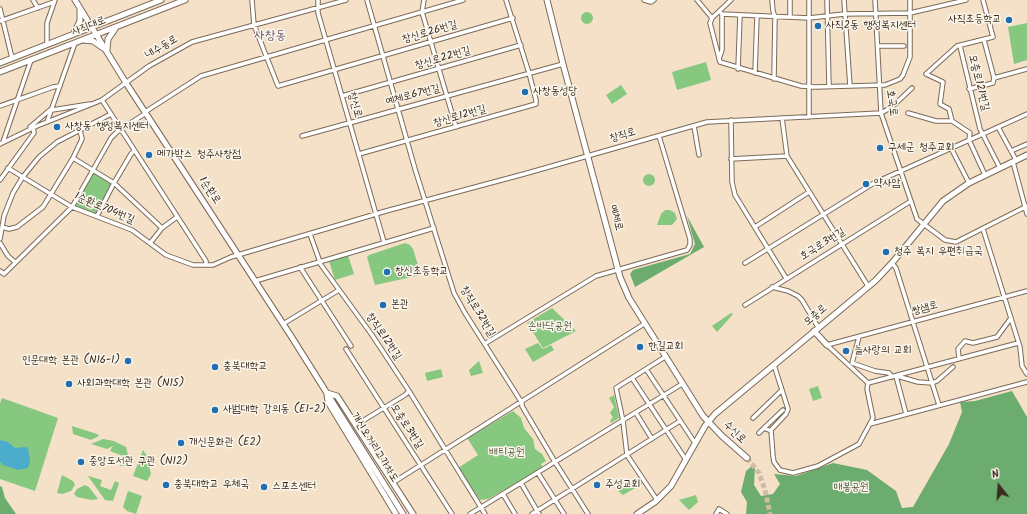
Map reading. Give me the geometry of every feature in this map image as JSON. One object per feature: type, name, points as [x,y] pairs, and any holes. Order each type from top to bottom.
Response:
[{"type":"main road","name":"1순환로","points":[[75,0],[126,83],[327,393]]},
{"type":"main road","name":"사직대로","points":[[0,63],[161,0]]},
{"type":"main road","name":"사직대로","points":[[0,72],[186,0]]},
{"type":"main road","name":"예체로","points":[[547,0],[619,270],[629,298],[682,384],[708,421]]},
{"type":"main road","points":[[68,36],[79,26],[81,17],[80,8]]},
{"type":"main road","points":[[82,40],[96,43],[107,51],[109,36],[117,26]]},
{"type":"main road","name":"모충로","points":[[640,513],[657,500],[671,486],[708,421],[725,404],[868,286],[892,263],[946,198],[985,175],[1027,155]]},
{"type":"main road","points":[[816,329],[827,345]]},
{"type":"main road","points":[[396,514],[328,402],[327,393],[337,396],[394,482],[413,514]]},
{"type":"main road","name":"개신오거리고가차도","points":[[327,393],[403,514]]},
{"type":"main road","name":"수신로","points":[[708,421],[722,436],[747,458]]},
{"type":"street","points":[[33,0],[38,8]]},
{"type":"street","points":[[252,0],[254,25],[266,56]]},
{"type":"street","name":"창신로","points":[[318,0],[318,13],[376,214]]},
{"type":"street","name":"내수동로","points":[[2,143],[33,127],[97,103],[149,66],[185,45],[346,0]]},
{"type":"street","name":"창직로32번길","points":[[367,0],[425,201],[454,293],[465,313],[486,343],[522,402],[522,406],[588,514]]},
{"type":"street","points":[[424,0],[422,12],[456,127]]},
{"type":"street","points":[[0,271],[4,274],[72,207],[111,138],[120,130],[201,76],[463,0]]},
{"type":"street","points":[[506,0],[513,18],[529,73]]},
{"type":"street","points":[[644,0],[648,2],[654,0]]},
{"type":"street","points":[[697,0],[711,20],[719,60],[725,65],[809,87],[879,85],[900,80],[910,57],[910,0]]},
{"type":"street","points":[[711,20],[721,13],[731,0]]},
{"type":"street","points":[[772,0],[775,17],[774,79]]},
{"type":"street","points":[[790,0],[790,17]]},
{"type":"street","points":[[809,0],[809,117]]},
{"type":"street","points":[[827,0],[829,86]]},
{"type":"street","points":[[844,0],[850,86]]},
{"type":"street","name":"호국로","points":[[875,0],[881,113],[911,201],[918,219],[923,224]]},
{"type":"street","points":[[721,13],[809,18],[844,14],[876,15],[910,13],[966,0]]},
{"type":"street","name":"모충로121번길","points":[[984,0],[993,37],[960,46],[969,89],[983,134],[1000,168]]},
{"type":"street","points":[[1,21],[54,1]]},
{"type":"street","points":[[47,44],[47,23],[54,1]]},
{"type":"street","points":[[0,9],[1,21],[12,58]]},
{"type":"street","points":[[719,60],[722,38],[721,13]]},
{"type":"street","points":[[738,68],[740,15]]},
{"type":"street","points":[[754,73],[757,16]]},
{"type":"street","name":"창신로26번길","points":[[266,56],[278,86],[513,18]]},
{"type":"street","points":[[969,89],[993,83],[994,78],[984,40]]},
{"type":"street","points":[[47,122],[74,43]]},
{"type":"street","name":"창신로22번길","points":[[342,96],[438,70],[521,45]]},
{"type":"street","points":[[878,46],[904,46]]},
{"type":"street","points":[[952,121],[949,110],[940,104],[944,82],[926,74],[957,46],[960,46]]},
{"type":"street","points":[[2,143],[19,98],[31,60]]},
{"type":"street","name":"예체로67번길","points":[[302,136],[563,64]]},
{"type":"street","points":[[994,78],[1027,70]]},
{"type":"street","name":"창신로12번길","points":[[359,154],[408,142],[536,104],[529,73]]},
{"type":"street","points":[[0,106],[53,86],[60,86]]},
{"type":"street","points":[[881,113],[892,107],[912,88]]},
{"type":"street","points":[[102,100],[206,261],[206,265]]},
{"type":"street","points":[[26,130],[52,109],[97,103]]},
{"type":"street","name":"창직로","points":[[239,256],[376,214],[713,121],[881,113]]},
{"type":"street","points":[[908,113],[936,121],[952,121],[970,133],[969,140],[985,175]]},
{"type":"street","points":[[0,239],[4,216],[22,178],[39,157],[57,142],[111,114]]},
{"type":"street","points":[[745,263],[874,183],[1027,114]]},
{"type":"street","points":[[782,118],[786,156],[868,286]]},
{"type":"street","points":[[731,120],[732,182],[735,194],[786,278]]},
{"type":"street","points":[[694,126],[698,154]]},
{"type":"street","points":[[0,180],[34,133],[33,127]]},
{"type":"street","points":[[998,127],[1011,151],[1027,214]]},
{"type":"street","points":[[2,227],[9,229],[17,228],[43,207],[73,158],[82,139],[80,130]]},
{"type":"street","points":[[486,343],[596,276],[681,253],[687,250],[690,245],[659,136]]},
{"type":"street","points":[[1011,151],[1027,144]]},
{"type":"street","points":[[951,148],[969,184]]},
{"type":"street","points":[[97,216],[114,183],[134,151]]},
{"type":"street","points":[[731,159],[786,156]]},
{"type":"street","points":[[73,158],[114,183],[162,228]]},
{"type":"street","name":"1순환로704번길","points":[[8,168],[22,178],[72,207],[132,230],[151,242],[166,255],[183,262],[213,265],[239,256]]},
{"type":"street","points":[[756,227],[809,192]]},
{"type":"street","name":"호국로3번길","points":[[745,305],[911,201]]},
{"type":"street","points":[[923,224],[946,240],[956,242],[1026,206]]},
{"type":"street","points":[[376,214],[384,242]]},
{"type":"street","points":[[151,242],[162,228],[177,217]]},
{"type":"street","points":[[255,281],[434,228]]},
{"type":"street","points":[[983,229],[1011,318],[1018,343],[1022,366],[1027,374]]},
{"type":"street","name":"창직로12번길","points":[[310,234],[319,261],[409,391],[485,514]]},
{"type":"street","points":[[0,243],[15,262]]},
{"type":"street","points":[[892,263],[896,268],[939,405]]},
{"type":"street","points":[[300,267],[351,346]]},
{"type":"street","points":[[772,288],[788,291],[798,296],[802,300],[816,329]]},
{"type":"street","points":[[283,324],[339,290]]},
{"type":"street","name":"쌍샘로","points":[[827,345],[1027,291]]},
{"type":"street","points":[[959,358],[958,349],[965,341],[973,343],[997,337],[1011,318]]},
{"type":"street","points":[[394,482],[644,324]]},
{"type":"street","points":[[859,337],[852,363],[875,371],[889,373],[894,376],[918,382],[932,383],[938,381],[953,367]]},
{"type":"street","points":[[868,383],[1018,343]]},
{"type":"street","points":[[827,345],[868,383]]},
{"type":"street","name":"모충로3번길","points":[[346,349],[452,514]]},
{"type":"street","points":[[657,500],[627,455],[623,421],[616,388],[665,357]]},
{"type":"street","points":[[774,365],[787,411],[771,432],[774,462],[783,472],[793,473],[818,466],[859,444],[873,418],[867,388],[868,383]]},
{"type":"street","points":[[646,369],[695,443]]},
{"type":"street","points":[[894,376],[906,414]]},
{"type":"street","points":[[632,378],[686,460]]},
{"type":"street","points":[[870,424],[1027,382]]},
{"type":"street","points":[[470,514],[682,384]]},
{"type":"street","points":[[753,418],[782,390]]},
{"type":"street","points":[[356,425],[406,395],[409,391]]},
{"type":"street","points":[[759,433],[782,410]]},
{"type":"street","points":[[636,413],[652,439]]},
{"type":"street","points":[[532,514],[538,512],[680,421]]},
{"type":"street","points":[[764,428],[771,432]]},
{"type":"street","points":[[538,473],[564,514]]},
{"type":"street","points":[[521,483],[538,512]]},
{"type":"street","points":[[503,494],[515,514]]},
{"type":"street","points":[[716,514],[719,509],[727,514]]},
{"type":"green space","points":[[589,12],[592,13],[592,23],[585,24],[582,23],[581,16],[582,13]]},
{"type":"green space","points":[[1027,23],[1027,60],[1014,64],[1008,27]]},
{"type":"green space","points":[[706,62],[711,80],[677,90],[672,72]]},
{"type":"green space","points":[[621,85],[627,94],[612,104],[606,95]]},
{"type":"green space","points":[[94,172],[112,183],[96,214],[75,206]]},
{"type":"green space","points":[[649,174],[653,176],[655,180],[653,184],[649,186],[645,184],[643,180],[645,176]]},
{"type":"green space","points":[[665,210],[670,210],[675,213],[677,219],[672,225],[657,225],[661,214]]},
{"type":"green space","points":[[687,216],[704,247],[635,287],[630,274],[633,270],[690,254],[695,244]]},
{"type":"green space","points":[[405,243],[410,245],[413,249],[421,275],[375,285],[367,257]]},
{"type":"green space","points":[[348,255],[354,274],[335,280],[329,261]]},
{"type":"green space","name":"손바닥공원","points":[[552,308],[576,331],[543,348],[527,323]]},
{"type":"green space","points":[[731,313],[733,314],[717,332],[712,326]]},
{"type":"green space","points":[[538,343],[543,349],[551,345],[554,350],[533,362],[525,349]]},
{"type":"green space","points":[[479,361],[483,373],[471,376],[469,370]]},
{"type":"green space","points":[[441,369],[443,377],[427,381],[425,373]]},
{"type":"green space","points":[[818,386],[822,398],[813,401],[809,389]]},
{"type":"green space","name":"매봉공원","points":[[1012,391],[1027,417],[1027,514],[746,514],[747,502],[741,492],[746,471],[753,465],[755,467],[754,485],[761,496],[773,494],[780,484],[774,474],[796,476],[833,463],[867,470],[896,491],[902,508],[913,507],[949,444],[962,412],[960,402],[975,401]]},
{"type":"green space","points":[[614,395],[619,418],[611,423],[610,421],[613,417],[610,413],[614,407],[609,398]]},
{"type":"green space","points":[[2,398],[58,418],[35,491],[0,479],[0,403]]},
{"type":"green space","name":"배티공원","points":[[513,411],[521,418],[524,428],[533,439],[535,449],[542,454],[546,461],[541,464],[543,468],[488,499],[480,500],[458,468],[478,455],[467,438]]},
{"type":"green space","points":[[72,426],[99,436],[91,440],[73,434]]},
{"type":"green space","points":[[103,439],[114,441],[126,447],[128,455],[125,466],[120,466],[123,456],[110,451],[113,446],[107,449],[91,444]]},
{"type":"green space","points":[[143,450],[147,456],[151,474],[147,481],[133,476]]},
{"type":"green space","points":[[62,475],[73,481],[75,485],[71,491],[62,494],[57,493]]},
{"type":"green space","points":[[88,476],[102,480],[100,486],[111,490],[115,481],[119,483],[113,501],[105,500]]},
{"type":"green space","points":[[639,478],[642,484],[623,495],[618,491]]},
{"type":"green space","points":[[85,485],[89,487],[98,499],[92,500],[77,497],[74,494],[77,489]]},
{"type":"green space","points":[[0,486],[2,487],[5,498],[16,514],[0,514]]},
{"type":"green space","points":[[128,491],[142,496],[136,514],[127,511],[123,507]]},
{"type":"green space","points":[[696,495],[698,502],[689,510],[679,500]]},
{"type":"water","points":[[0,440],[8,442],[15,448],[28,448],[30,460],[28,468],[18,470],[3,465],[0,462]]},
{"type":"tunnel","points":[[747,458],[759,473],[765,490],[770,514]]},
{"type":"place","name":"사직초등학교","points":[[1009,20]]},
{"type":"place","name":"사직2동 행정복지센터","points":[[818,26]]},
{"type":"place","name":"사창동성당","points":[[525,92]]},
{"type":"place","name":"사창동 행정복지센터","points":[[57,127]]},
{"type":"place","name":"구세군 청주교회","points":[[880,148]]},
{"type":"place","name":"메가박스 청주사창점","points":[[149,155]]},
{"type":"place","name":"약사암","points":[[866,184]]},
{"type":"place","name":"청주 복지 우편취급국","points":[[886,252]]},
{"type":"place","name":"창신초등학교","points":[[387,272]]},
{"type":"place","name":"본관","points":[[383,305]]},
{"type":"place","name":"한길교회","points":[[640,347]]},
{"type":"place","name":"늘사랑의 교회","points":[[846,351]]},
{"type":"place","name":"인문대학 본관 (N16-1)","points":[[128,361]]},
{"type":"place","name":"충북대학교","points":[[215,367]]},
{"type":"place","name":"사회과학대학 본관 (N15)","points":[[69,384]]},
{"type":"place","name":"사범대학 강의동 (E1-2)","points":[[215,410]]},
{"type":"place","name":"개신문화관 (E2)","points":[[181,443]]},
{"type":"place","name":"중앙도서관 구관 (N12)","points":[[81,462]]},
{"type":"place","name":"충북대학교 우체국","points":[[166,485]]},
{"type":"place","name":"주성교회","points":[[597,485]]},
{"type":"place","name":"스포츠센터","points":[[264,487]]},
{"type":"district","name":"사창동","points":[[270,37]]}]
